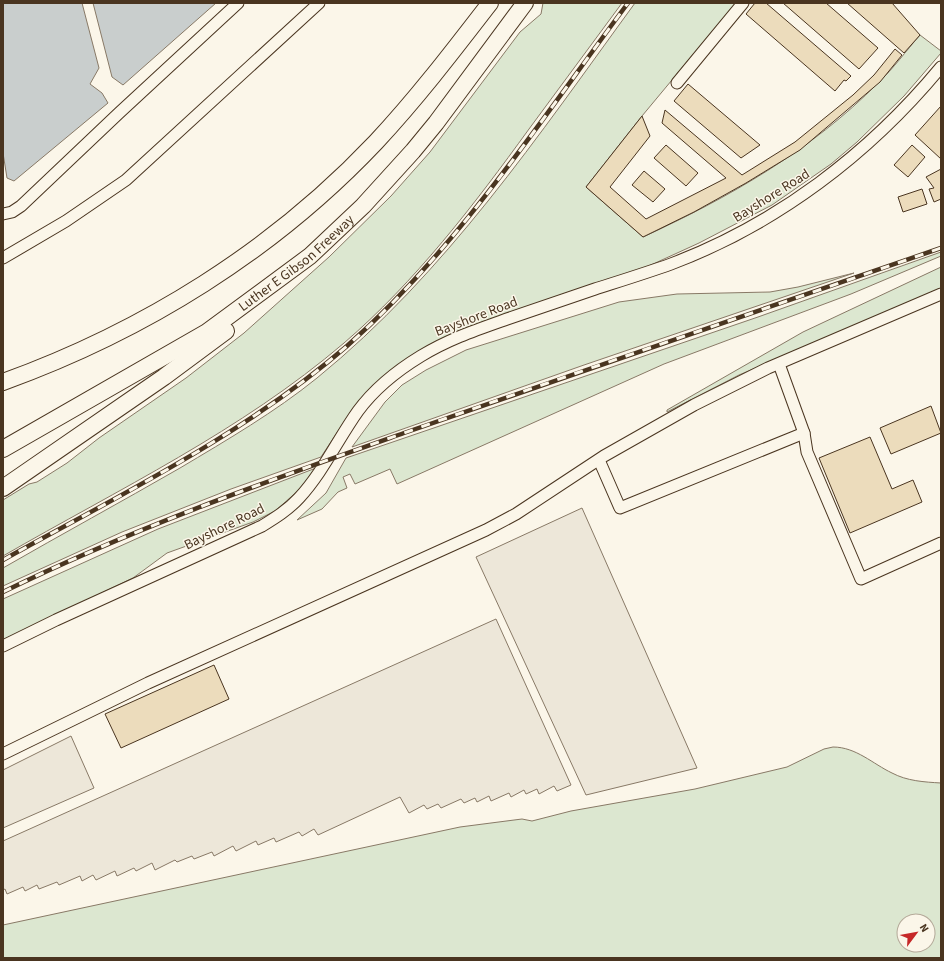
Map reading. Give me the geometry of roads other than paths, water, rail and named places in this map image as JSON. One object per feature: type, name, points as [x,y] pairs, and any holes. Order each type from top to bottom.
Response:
[{"type":"highway","points":[[3,382],[59,361],[114,335],[171,304],[227,269],[280,230],[328,189],[375,143],[404,111],[490,3]]},
{"type":"highway","name":"Luther E Gibson Freeway","points":[[3,450],[207,332],[310,256],[363,206],[413,151],[436,123],[525,3]]},
{"type":"highway","points":[[3,488],[158,381],[234,326],[294,276],[310,256]]},
{"type":"highway","points":[[3,371],[114,335]]},
{"type":"street","points":[[3,214],[12,212],[21,206],[238,3]]},
{"type":"street","points":[[3,258],[78,212],[126,180],[319,3]]},
{"type":"street","points":[[677,83],[743,3]]},
{"type":"street","name":"Bayshore Road","points":[[3,646],[56,620],[262,526],[282,513],[299,498],[317,476],[359,410],[374,394],[399,370],[443,342],[671,264],[728,238],[781,209],[819,183],[874,139],[920,92],[941,67]]},
{"type":"street","points":[[3,754],[161,676],[486,530],[516,514],[599,460],[694,405],[779,364],[941,294]]},
{"type":"street","points":[[779,364],[804,433],[807,452],[861,579],[941,543]]},
{"type":"street","points":[[599,460],[620,508],[804,433]]},
{"type":"railway","points":[[3,560],[181,462],[225,435],[308,378],[347,346],[387,308],[425,268],[461,226],[530,138],[628,3]]},
{"type":"railway","points":[[3,592],[101,547],[201,506],[353,451],[941,248]]}]
